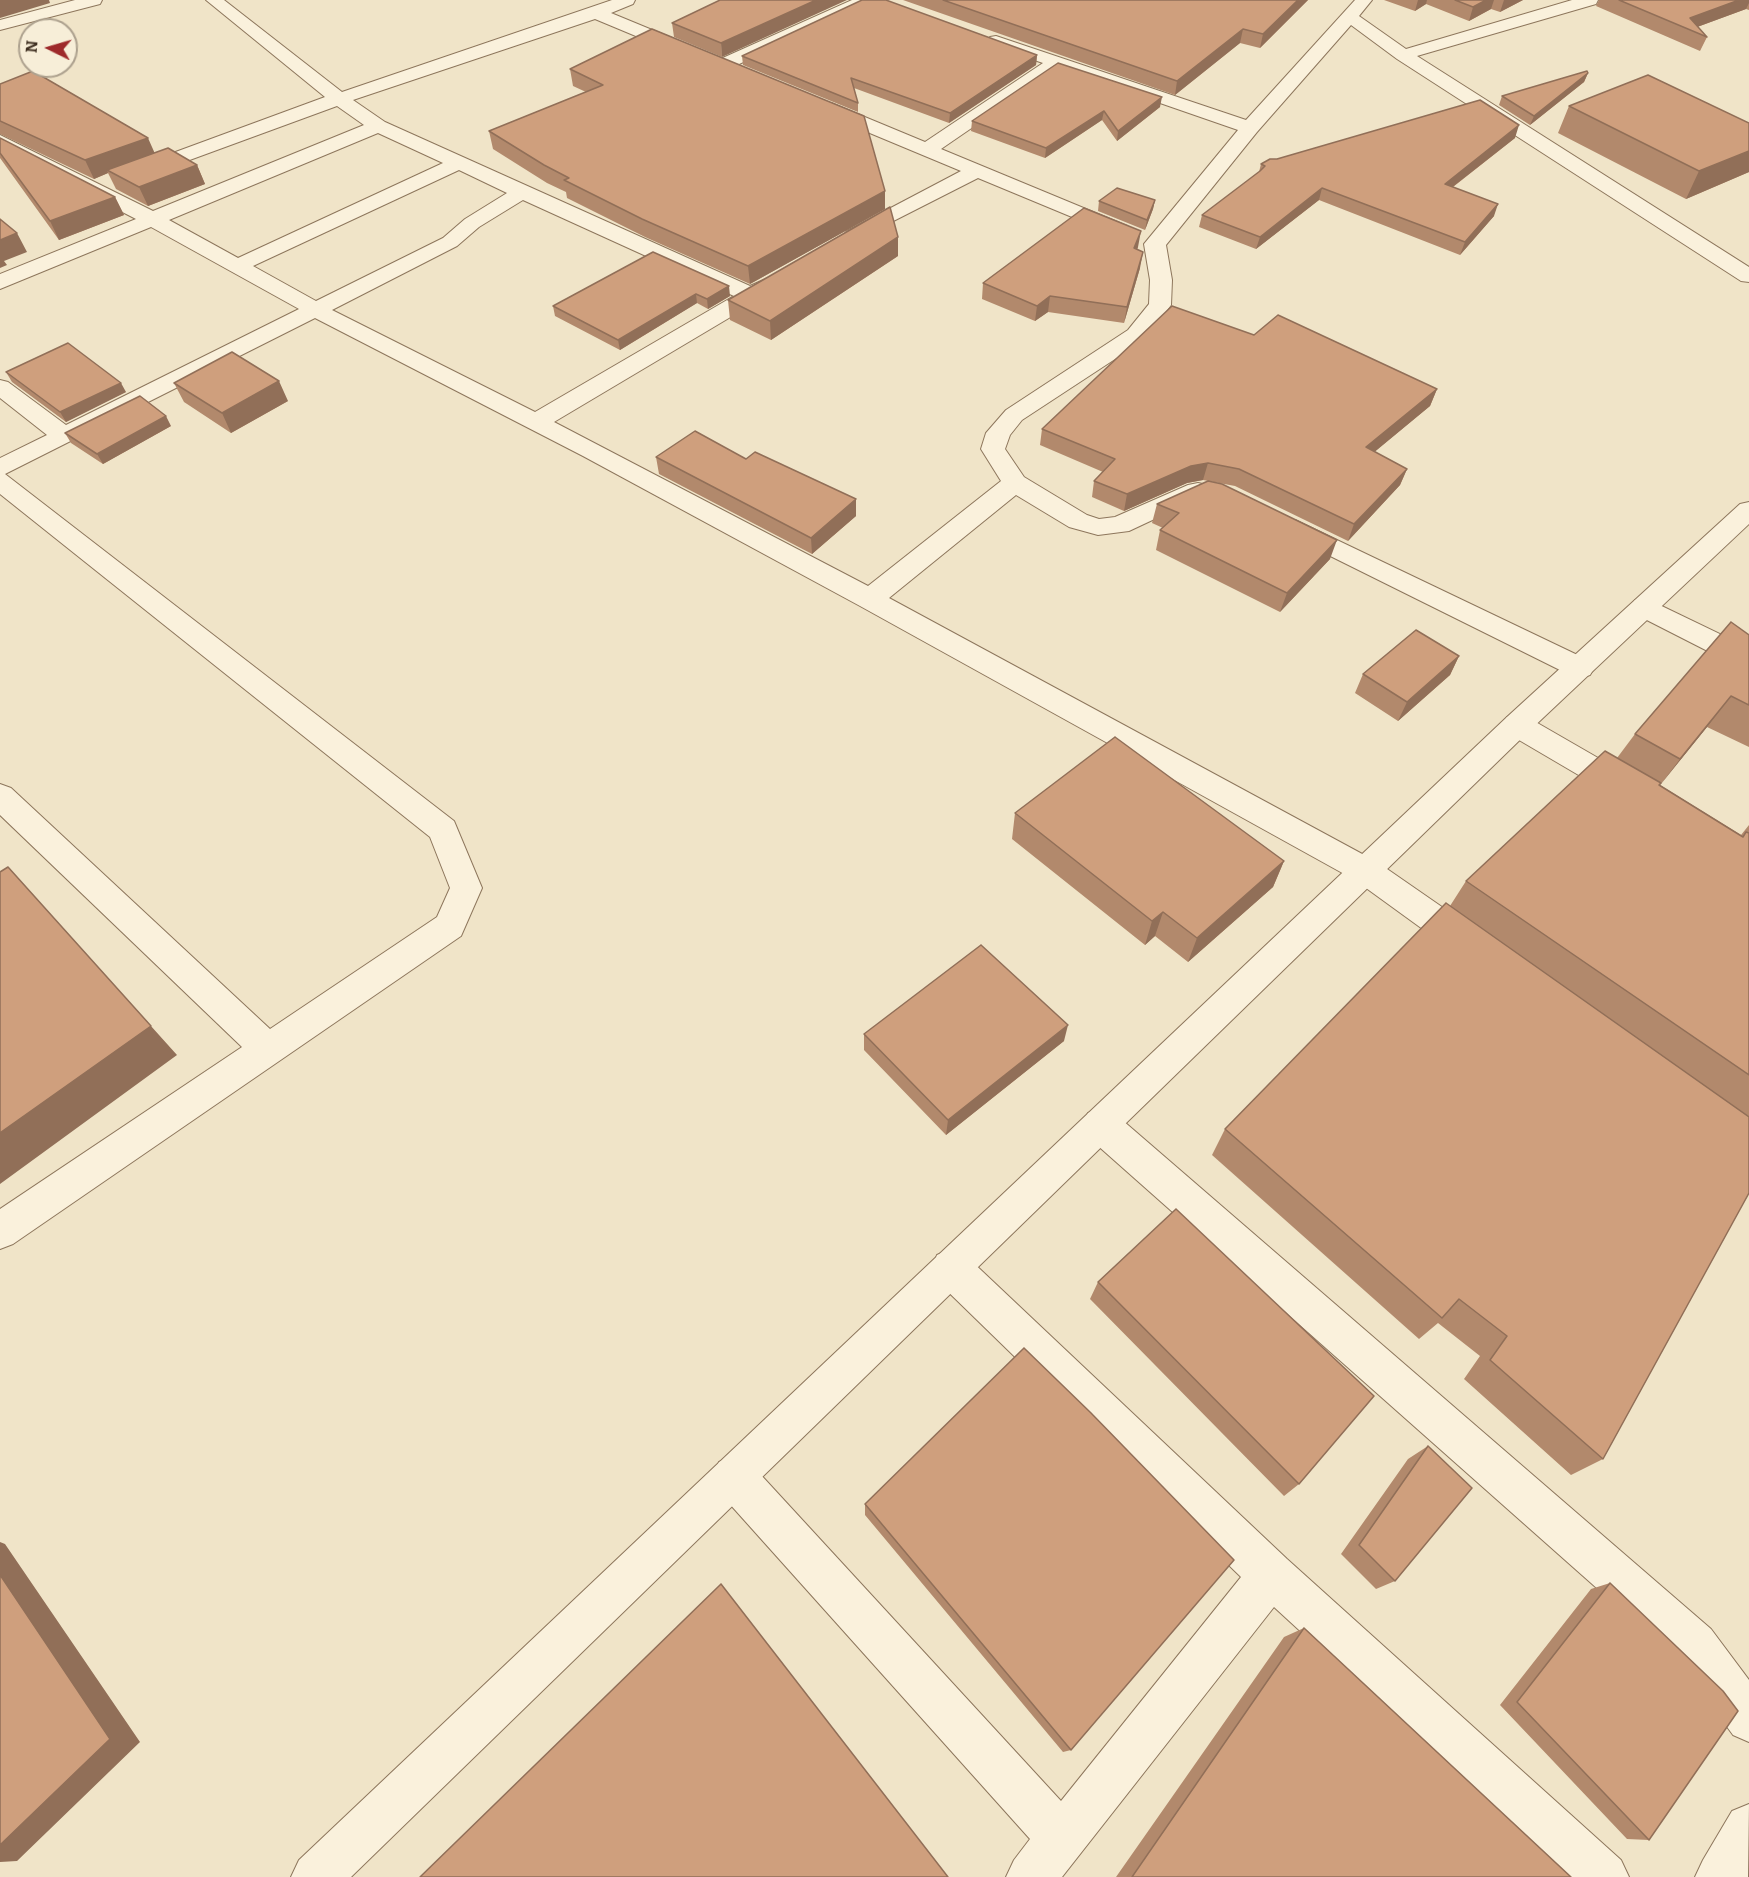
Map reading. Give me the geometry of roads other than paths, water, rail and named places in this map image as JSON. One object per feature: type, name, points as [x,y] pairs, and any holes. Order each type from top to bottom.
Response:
[{"type":"street","points":[[0,25],[94,0]]},
{"type":"street","points":[[214,0],[310,78],[378,126],[751,295]]},
{"type":"street","points":[[110,182],[341,98],[589,16],[627,0]]},
{"type":"street","points":[[722,65],[866,0]]},
{"type":"street","points":[[1403,55],[1590,0]]},
{"type":"street","points":[[558,4],[744,74]]},
{"type":"street","points":[[1225,494],[1203,490],[1188,493],[1120,525],[1098,527],[1078,521],[1014,483],[993,449],[998,433],[1014,416],[1136,335],[1160,305],[1161,280],[1155,244],[1353,6],[1403,55],[1749,276]]},
{"type":"street","points":[[979,35],[1055,63],[1250,128]]},
{"type":"street","points":[[926,150],[1055,63]]},
{"type":"street","points":[[808,101],[1155,244]]},
{"type":"street","points":[[0,282],[378,126]]},
{"type":"street","points":[[0,141],[21,161],[110,182],[152,219],[316,310],[536,422],[870,598],[1366,871],[1491,960]]},
{"type":"street","points":[[237,266],[459,163]]},
{"type":"street","points":[[837,244],[977,171]]},
{"type":"street","points":[[0,468],[450,242],[472,223],[522,192]]},
{"type":"street","points":[[536,422],[789,273]]},
{"type":"street","points":[[0,387],[64,436]]},
{"type":"street","points":[[0,481],[443,830],[466,888],[449,926],[0,1231]]},
{"type":"street","points":[[870,598],[1014,483]]},
{"type":"street","points":[[316,1877],[1517,725],[1749,510]]},
{"type":"street","points":[[1268,515],[1580,668]]},
{"type":"street","points":[[1645,607],[1749,660]]},
{"type":"street","points":[[1517,725],[1648,801]]},
{"type":"street","points":[[0,796],[268,1049]]},
{"type":"street","points":[[1101,1125],[1695,1645],[1749,1719]]},
{"type":"street","points":[[951,1268],[1271,1575],[1604,1877]]},
{"type":"street","points":[[734,1477],[1062,1838]]},
{"type":"street","points":[[1031,1877],[1271,1575]]},
{"type":"street","points":[[1720,1877],[1749,1828]]}]
